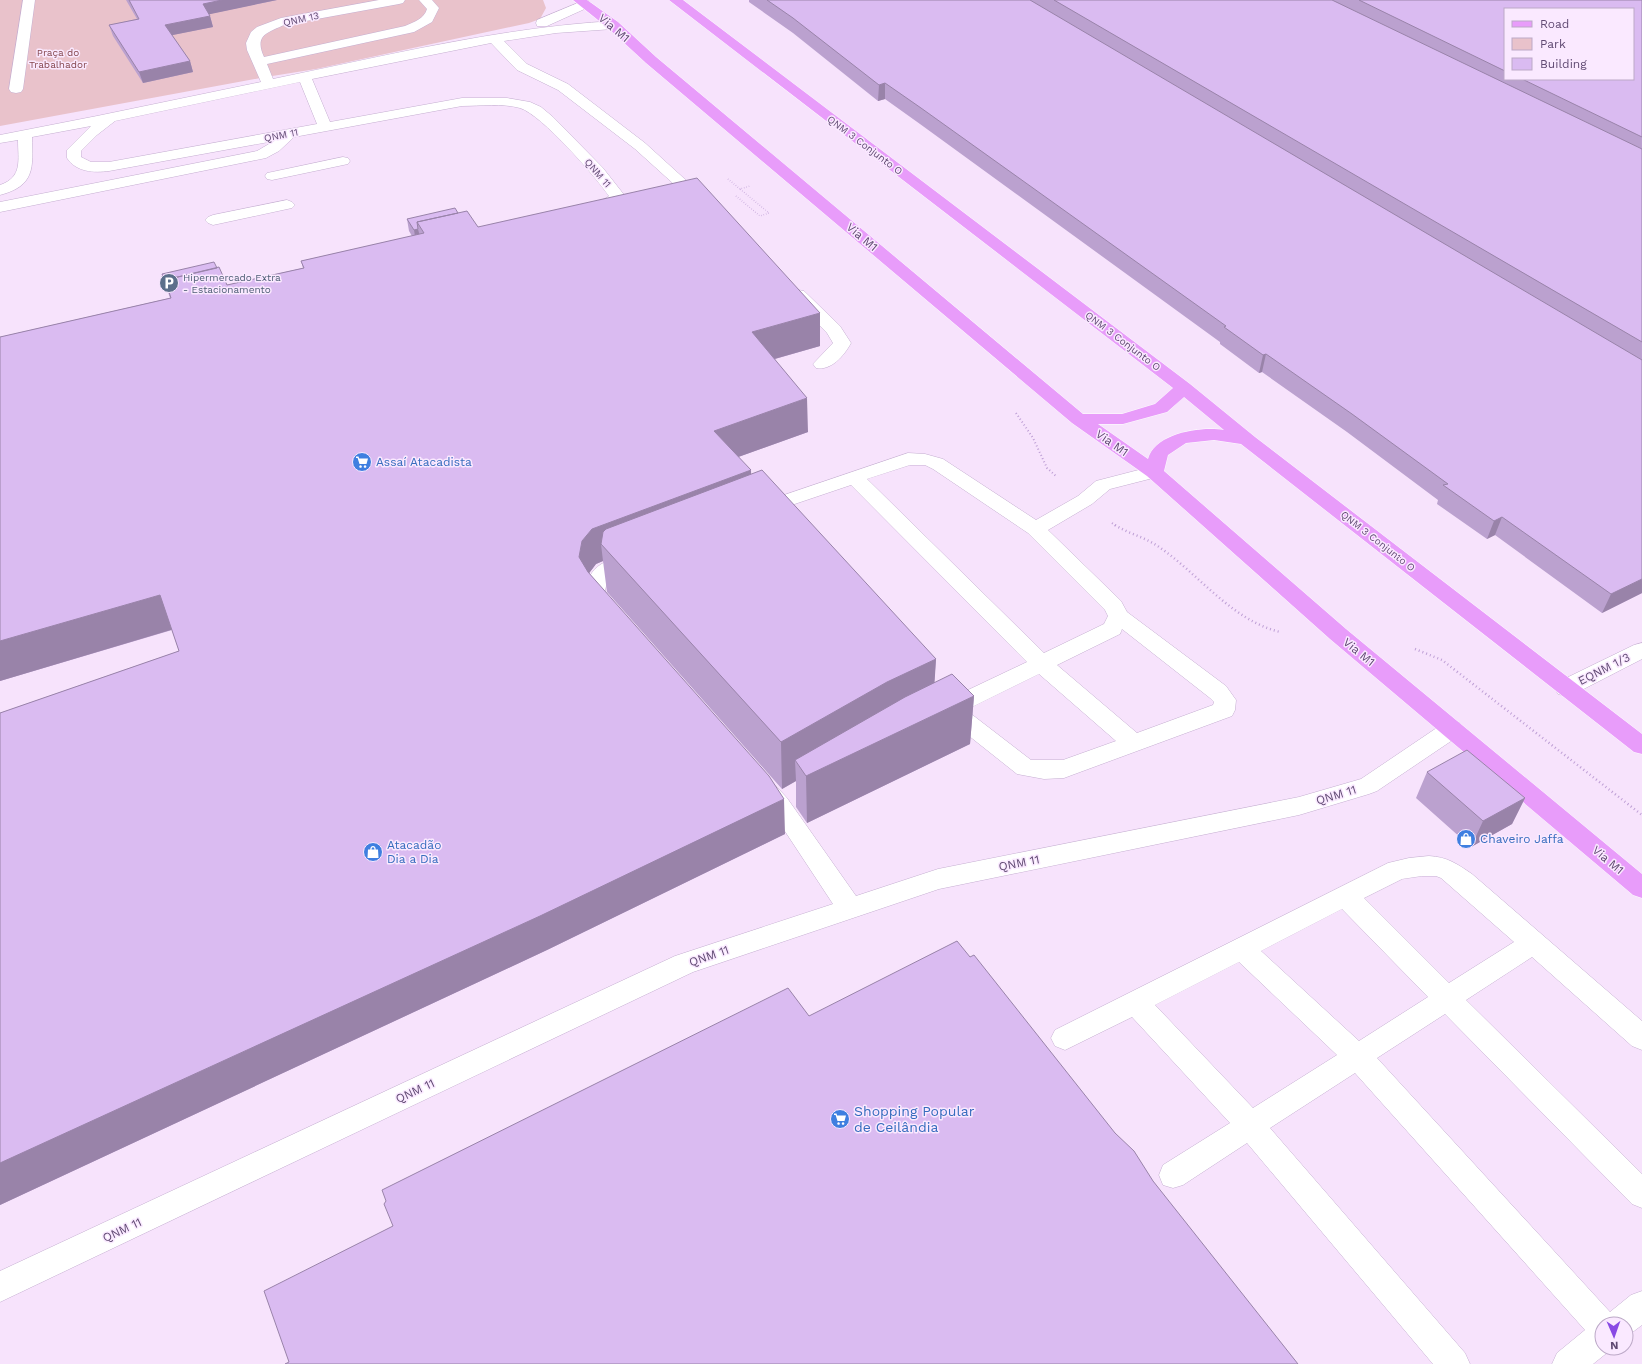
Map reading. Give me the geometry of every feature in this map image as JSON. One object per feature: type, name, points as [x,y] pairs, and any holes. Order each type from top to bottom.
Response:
[{"type":"main road","name":"QNM 3 Conjunto O","points":[[675,0],[1184,388],[1248,441],[1566,688]]},
{"type":"main road","name":"Via M1","points":[[582,2],[613,25],[651,60],[1078,419],[1154,472],[1338,634],[1642,888]]},
{"type":"main road","points":[[1078,419],[1123,419],[1131,417],[1161,408],[1184,388]]},
{"type":"main road","points":[[1154,472],[1159,452],[1181,438],[1214,434],[1248,441]]},
{"type":"main road","points":[[1566,688],[1642,746]]},
{"type":"street","points":[[16,89],[30,0]]},
{"type":"street","name":"QNM 13","points":[[268,83],[253,43],[256,35],[262,30],[281,22],[399,0]]},
{"type":"street","points":[[260,62],[409,29],[424,22],[432,15],[433,8],[425,0]]},
{"type":"street","name":"QNM 11","points":[[493,38],[539,24],[582,2]]},
{"type":"street","name":"QNM 11","points":[[0,139],[493,38],[546,30],[613,25]]},
{"type":"street","points":[[493,38],[522,67],[563,87],[640,146],[712,211]]},
{"type":"street","points":[[304,76],[325,126]]},
{"type":"street","name":"QNM 11","points":[[111,117],[92,132],[74,150],[74,158],[79,164],[87,167],[122,164],[290,134],[325,126],[392,116],[462,102],[496,101],[514,103],[532,108],[552,125],[603,177],[617,196],[613,201],[605,206],[581,213]]},
{"type":"street","points":[[0,190],[13,185],[22,178],[26,170],[25,134]]},
{"type":"street","points":[[0,207],[261,155],[274,148],[290,134]]},
{"type":"street","points":[[272,176],[343,161]]},
{"type":"street","points":[[213,220],[287,205]]},
{"type":"street","points":[[790,287],[834,330],[842,343],[839,349],[822,364]]},
{"type":"street","points":[[745,516],[908,459],[921,458],[933,461],[1035,529],[1114,606],[1119,616],[1218,692],[1225,700],[1224,710],[1064,769],[1044,770],[1025,768],[949,708],[933,691]]},
{"type":"street","points":[[1035,529],[1085,500],[1103,485],[1154,472]]},
{"type":"street","points":[[854,477],[1041,663],[1134,743]]},
{"type":"street","points":[[768,507],[784,525]]},
{"type":"street","points":[[622,625],[600,601],[595,592],[598,576],[604,570],[649,553]]},
{"type":"street","points":[[928,719],[1112,629],[1119,616]]},
{"type":"street","name":"EQNM 1/3","points":[[1566,688],[1642,650]]},
{"type":"street","name":"QNM 11","points":[[0,1287],[684,964],[938,879],[1299,806],[1369,785],[1452,729]]},
{"type":"street","points":[[752,775],[789,798],[850,908]]},
{"type":"street","points":[[1065,1038],[1397,870],[1420,866],[1437,867],[1448,870],[1463,881],[1642,1038]]},
{"type":"street","points":[[1345,896],[1642,1194]]},
{"type":"street","points":[[1173,1175],[1533,942]]},
{"type":"street","points":[[1242,949],[1357,1056],[1594,1317]]},
{"type":"street","points":[[1136,1003],[1250,1126],[1454,1364]]},
{"type":"street","points":[[1629,1316],[1642,1306]]},
{"type":"street","points":[[1568,1364],[1594,1343]]},
{"type":"path","points":[[700,200],[732,192],[760,216],[769,213],[740,189],[789,176]]},
{"type":"green space","name":"Praça do Trabalhador","points":[[0,0],[543,0],[546,8],[540,19],[529,23],[316,69],[0,126]]},
{"type":"building","points":[[129,0],[222,0],[203,4],[210,16],[165,25],[190,61],[139,72],[109,25],[139,19]]},
{"type":"building","points":[[767,0],[1030,0],[1642,360],[1642,579],[1611,594],[1502,517],[1494,521],[1443,485],[1448,484],[1352,414],[1266,354],[1263,355],[1224,327],[1226,326],[921,108],[885,83],[879,85],[793,18]]},
{"type":"building","points":[[1054,0],[1332,0],[1642,149],[1642,342]]},
{"type":"building","points":[[1359,0],[1642,0],[1642,137],[1524,80],[1634,80],[1634,8],[1504,8],[1504,71]]},
{"type":"building","points":[[697,178],[820,313],[752,332],[807,398],[714,431],[751,470],[592,529],[582,541],[579,557],[588,572],[769,776],[784,799],[540,916],[0,1163],[0,713],[179,651],[160,595],[0,641],[0,337],[171,298],[165,280],[219,267],[227,285],[304,268],[301,261],[424,233],[417,222],[467,211],[478,227]]},
{"type":"building","points":[[455,208],[458,213],[417,222],[418,229],[414,230],[407,219]]},
{"type":"building","points":[[214,262],[217,268],[165,280],[167,288],[162,274]]},
{"type":"building","points":[[762,470],[936,659],[887,682],[781,742],[601,544],[603,532],[606,529]]},
{"type":"building","points":[[952,674],[974,696],[806,776],[795,760],[905,697]]},
{"type":"building","points":[[1467,750],[1525,798],[1483,821],[1427,772]]},
{"type":"building","name":"Shopping Popular de Ceilândia","points":[[957,941],[970,957],[974,955],[1115,1133],[1134,1151],[1153,1181],[1298,1364],[285,1364],[289,1362],[264,1291],[393,1226],[384,1204],[386,1201],[382,1190],[788,988],[809,1016]]},
{"type":"place","name":"Hipermercado Extra - Estacionamento","points":[[169,283]]},
{"type":"place","name":"Assaí Atacadista","points":[[362,462]]},
{"type":"place","name":"Chaveiro Jaffa","points":[[1466,839]]},
{"type":"place","name":"Atacadão Dia a Dia","points":[[373,852]]},
{"type":"place","name":"Shopping Popular de Ceilândia","points":[[840,1119]]}]
